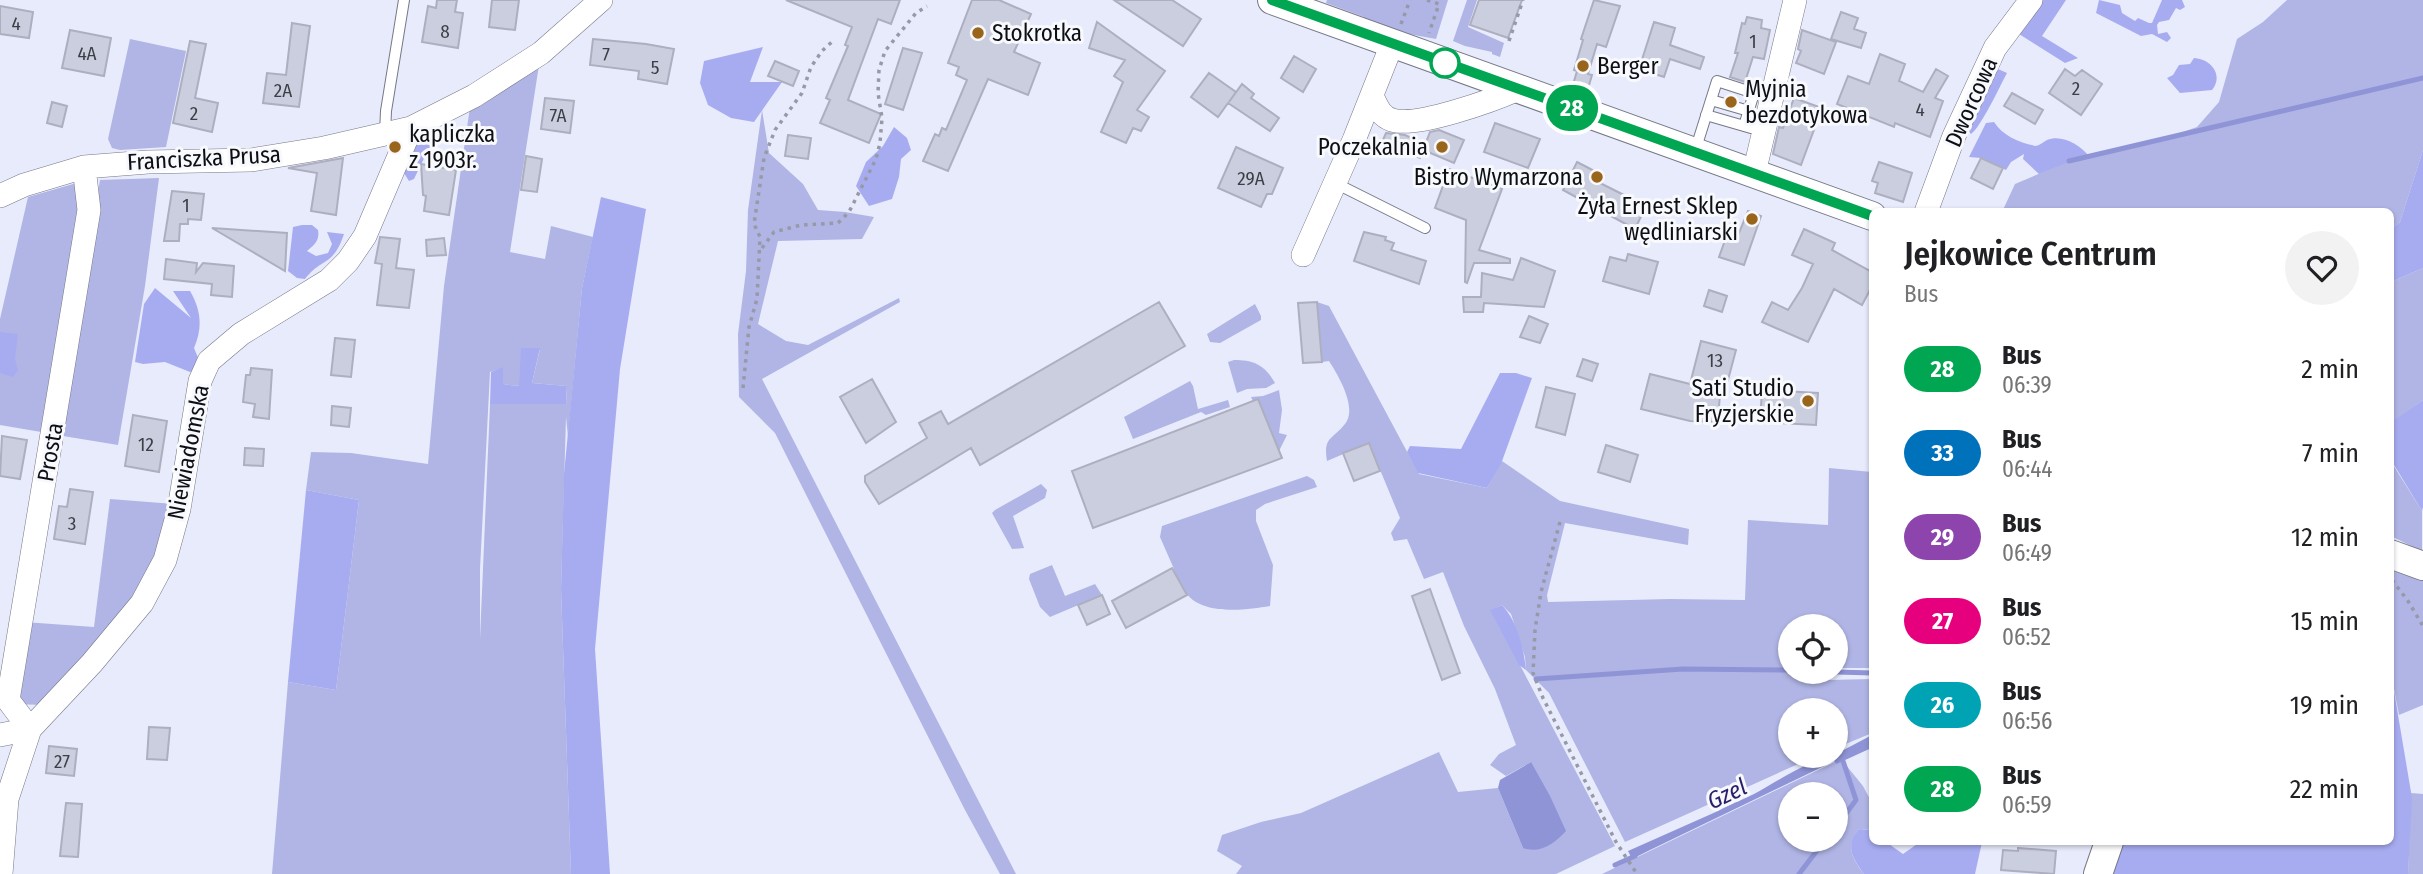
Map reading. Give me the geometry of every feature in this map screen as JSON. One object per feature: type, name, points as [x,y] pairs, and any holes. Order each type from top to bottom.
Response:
[{"type":"street","points":[[411,128],[474,96],[541,52],[601,0]]},
{"type":"street","points":[[1272,0],[1395,38],[1518,89],[1869,215]]},
{"type":"street","points":[[1754,173],[1754,129],[1795,0]]},
{"type":"street","name":"Dworcowa","points":[[1927,208],[1954,136],[1995,48],[2031,0]]},
{"type":"street","points":[[1303,255],[1395,38]]},
{"type":"street","points":[[1372,96],[1384,116],[1390,120],[1404,121],[1419,120],[1491,100],[1518,89]]},
{"type":"street","name":"Franciszka Prusa","points":[[0,196],[24,185],[84,167],[148,162],[251,160],[324,148],[411,128]]},
{"type":"street","name":"Niewiadomska","points":[[1,874],[7,799],[30,729],[92,663],[142,603],[165,560],[179,509],[200,381],[209,361],[241,334],[329,280],[348,261],[365,236],[411,128]]},
{"type":"street","name":"Prosta","points":[[30,729],[8,700],[89,210],[84,167]]},
{"type":"street","points":[[2394,566],[2423,566]]},
{"type":"street","points":[[0,736],[30,729]]},
{"type":"street","points":[[2098,874],[2108,845]]},
{"type":"lane","points":[[385,134],[386,111],[404,0]]},
{"type":"lane","points":[[1695,151],[1717,81],[1754,93],[1749,111],[1754,129]]},
{"type":"lane","points":[[1712,100],[1749,111]]},
{"type":"lane","points":[[1706,115],[1754,129]]},
{"type":"lane","points":[[1335,183],[1425,228]]},
{"type":"path","points":[[1395,38],[1410,0]]},
{"type":"path","points":[[1427,0],[1439,4],[1428,38]]},
{"type":"path","points":[[1509,41],[1523,0]]},
{"type":"path","points":[[760,250],[774,232],[801,225],[838,223],[849,212],[876,159],[880,142],[878,81],[885,51],[916,13],[927,6]]},
{"type":"path","points":[[743,388],[749,327],[757,299],[760,237],[754,224],[764,158],[775,130],[802,93],[811,67],[835,39]]},
{"type":"path","points":[[1560,522],[1541,592],[1535,630],[1533,673],[1543,698],[1621,849],[1636,872]]},
{"type":"path","points":[[2394,572],[2423,626]]},
{"type":"shaded area","points":[[1327,0],[1448,0],[1436,39],[1398,32],[1363,21],[1364,17],[1326,3]]},
{"type":"shaded area","points":[[1467,0],[1477,0],[1468,27],[1504,43],[1500,57],[1492,52],[1453,41]]},
{"type":"shaded area","points":[[2039,0],[2066,0],[2042,36],[2078,58],[2065,63],[2019,34]]},
{"type":"shaded area","points":[[2099,0],[2120,5],[2122,13],[2135,21],[2138,18],[2149,23],[2152,23],[2162,0],[2182,0],[2185,7],[2180,10],[2176,8],[2169,20],[2157,25],[2158,34],[2167,32],[2171,38],[2167,42],[2152,34],[2141,36],[2096,13]]},
{"type":"shaded area","points":[[2287,0],[2423,0],[2423,150],[2400,222],[2394,227],[2394,208],[2004,208],[2015,184],[2069,161],[2163,139],[2197,127],[2219,102],[2237,39],[2263,22]]},
{"type":"shaded area","points":[[130,39],[186,51],[166,147],[120,150],[112,148],[108,139]]},
{"type":"shaded area","points":[[763,47],[750,82],[782,82],[754,122],[731,118],[708,105],[700,83],[704,61]]},
{"type":"shaded area","points":[[2194,58],[2206,61],[2214,69],[2217,79],[2215,84],[2212,90],[2180,93],[2167,78],[2173,75],[2179,65],[2190,64]]},
{"type":"shaded area","points":[[539,65],[510,252],[545,259],[551,226],[593,237],[582,288],[568,437],[566,417],[561,589],[571,874],[272,874],[288,682],[336,690],[359,500],[306,490],[311,452],[351,453],[428,464],[444,286],[470,107]],"holes":[[[540,349],[532,383],[567,386],[566,404],[490,404],[480,639],[480,569],[490,372],[503,368],[502,384],[519,386]]]},
{"type":"shaded area","points":[[1998,69],[2007,73],[1985,115],[1971,134],[1966,128]]},
{"type":"shaded area","points":[[762,110],[769,153],[803,184],[818,210],[874,217],[862,239],[778,241],[758,324],[786,341],[808,345],[899,298],[900,302],[762,379],[1016,874],[1000,874],[775,433],[739,397],[738,334],[746,271],[748,210]]},
{"type":"shaded area","points":[[1994,122],[2007,135],[2024,143],[2036,146],[2059,138],[2081,148],[2089,156],[2039,174],[2023,159],[2024,154],[2011,162],[2006,170],[1981,158],[1969,157],[1986,123]]},
{"type":"shaded area","points":[[894,127],[907,138],[911,150],[901,159],[892,199],[869,206],[856,186],[866,162],[883,146]]},
{"type":"shaded area","points":[[437,130],[443,130],[447,136],[428,150],[414,179],[409,181],[402,170],[413,142]]},
{"type":"shaded area","points":[[2423,150],[2423,268],[2394,281],[2394,227],[2400,222]]},
{"type":"shaded area","points":[[159,178],[145,286],[118,445],[57,435],[100,180]]},
{"type":"shaded area","points":[[80,182],[83,203],[47,433],[0,425],[0,319],[28,197]]},
{"type":"shaded area","points":[[601,197],[646,209],[620,369],[595,649],[610,874],[571,874],[561,589],[564,474],[582,288]]},
{"type":"shaded area","points":[[312,225],[318,230],[317,240],[307,251],[316,256],[328,253],[332,244],[327,232],[344,234],[336,252],[305,279],[297,278],[288,271],[293,227]]},
{"type":"shaded area","points":[[2423,268],[2423,400],[2394,421],[2394,281]]},
{"type":"shaded area","points":[[155,288],[191,318],[173,291],[190,291],[194,298],[200,326],[194,348],[199,360],[194,371],[190,372],[165,362],[135,362],[144,304]]},
{"type":"shaded area","points":[[1317,302],[1329,306],[1419,474],[1487,488],[1502,461],[1560,501],[1689,529],[1688,545],[1565,523],[1547,595],[1548,602],[1745,600],[1748,520],[1828,525],[1829,468],[1869,472],[1869,668],[1848,668],[1848,614],[1778,614],[1778,684],[1848,684],[1848,680],[1869,679],[1869,734],[1848,743],[1848,698],[1778,698],[1778,768],[1789,768],[1625,842],[1549,693],[1526,670],[1525,657],[1511,614],[1502,605],[1491,610],[1615,846],[1556,874],[1236,874],[1242,866],[1217,851],[1222,835],[1301,813],[1439,752],[1458,792],[1498,788],[1523,848],[1531,762],[1506,776],[1490,765],[1499,754],[1516,745],[1495,689],[1464,626],[1443,572],[1424,579],[1407,539],[1394,541],[1391,533],[1400,518],[1369,443],[1327,461],[1326,447],[1345,424],[1349,409],[1345,392],[1329,361],[1322,362]]},
{"type":"shaded area","points":[[1255,304],[1261,320],[1220,343],[1210,342],[1207,334]]},
{"type":"shaded area","points":[[0,332],[18,334],[15,359],[18,370],[13,377],[0,373]]},
{"type":"shaded area","points":[[521,348],[540,348],[532,383],[567,386],[566,404],[490,404],[491,372],[503,367],[503,384],[519,386]]},
{"type":"shaded area","points":[[1234,360],[1258,365],[1275,383],[1266,388],[1247,389],[1237,393],[1228,362]]},
{"type":"shaded area","points":[[1500,373],[1516,373],[1532,378],[1501,464],[1487,488],[1418,473],[1407,452],[1410,446],[1461,449]]},
{"type":"shaded area","points":[[1190,381],[1198,409],[1228,400],[1230,407],[1206,415],[1201,412],[1133,439],[1124,417]]},
{"type":"shaded area","points":[[1279,390],[1282,410],[1279,433],[1287,435],[1279,451],[1258,400],[1253,401],[1251,397]]},
{"type":"shaded area","points":[[2423,400],[2422,511],[2394,465],[2394,420]]},
{"type":"shaded area","points":[[2394,466],[2422,511],[2422,550],[2394,538]]},
{"type":"shaded area","points":[[1307,476],[1314,480],[1317,487],[1265,504],[1256,510],[1256,521],[1273,565],[1270,606],[1225,610],[1194,600],[1184,590],[1173,568],[1160,537],[1162,526]]},
{"type":"shaded area","points":[[1041,484],[1047,490],[1045,498],[1013,516],[1024,548],[1012,549],[992,513]]},
{"type":"shaded area","points":[[306,490],[359,500],[336,690],[288,682]]},
{"type":"shaded area","points":[[110,499],[174,504],[154,562],[121,613],[45,705],[12,704],[24,622],[94,627]]},
{"type":"shaded area","points":[[1052,565],[1065,596],[1095,584],[1102,595],[1050,617],[1040,607],[1029,579],[1030,574]]},
{"type":"shaded area","points":[[2394,571],[2423,581],[2423,705],[2399,715],[2394,689]]},
{"type":"shaded area","points":[[1502,605],[1519,635],[1526,670],[1519,665],[1490,610]]},
{"type":"shaded area","points":[[2394,691],[2412,798],[2408,874],[2113,874],[2123,845],[2394,845]]},
{"type":"shaded area","points":[[1869,737],[1869,744],[1848,755],[1848,748]]},
{"type":"shaded area","points":[[1531,762],[1566,831],[1552,844],[1535,850],[1523,848],[1498,788],[1500,780]]},
{"type":"shaded area","points":[[1801,768],[1820,768],[1791,782],[1778,782],[1778,788],[1632,859],[1628,851],[1718,811]]},
{"type":"shaded area","points":[[1822,768],[1848,768],[1869,797],[1869,830],[1859,829],[1851,846],[1856,863],[1864,874],[1602,874],[1778,789],[1778,852],[1848,852],[1848,782],[1793,782]]},
{"type":"shaded area","points":[[2411,793],[2423,794],[2423,874],[2408,874]]},
{"type":"shaded area","points":[[1859,829],[1869,830],[1869,845],[1890,845],[1903,854],[1916,845],[1981,845],[1975,874],[1864,874],[1852,852],[1854,835]]},
{"type":"building","points":[[437,0],[457,0],[455,12],[463,13],[458,48],[422,42],[428,6],[436,8]]},
{"type":"building","points":[[492,0],[519,0],[515,30],[489,27]]},
{"type":"building","points":[[786,0],[900,0],[891,24],[878,19],[848,100],[881,114],[869,143],[820,123],[830,100],[826,98],[848,46],[845,45],[852,27]]},
{"type":"building","points":[[972,0],[999,0],[1031,14],[1014,52],[1040,63],[1028,95],[988,79],[948,171],[923,161],[935,134],[939,136],[942,128],[946,130],[967,80],[956,75],[959,67],[948,63]]},
{"type":"building","points":[[1114,0],[1172,0],[1201,19],[1183,46]]},
{"type":"building","points":[[1479,0],[1522,0],[1508,38],[1470,25]]},
{"type":"building","points":[[1594,0],[1620,6],[1606,47],[1597,44],[1588,74],[1592,75],[1587,92],[1572,88],[1583,40],[1581,39]]},
{"type":"building","points":[[0,6],[33,12],[29,38],[0,34]]},
{"type":"building","points":[[1841,12],[1858,18],[1854,29],[1866,33],[1861,48],[1831,39]]},
{"type":"building","points":[[1747,17],[1762,20],[1761,28],[1770,30],[1764,59],[1753,57],[1745,82],[1730,77],[1738,53],[1735,53],[1742,23],[1745,24]]},
{"type":"building","points":[[1097,22],[1165,71],[1137,110],[1149,117],[1141,131],[1133,128],[1126,143],[1101,132],[1123,82],[1114,76],[1125,60],[1089,48]]},
{"type":"building","points":[[1654,22],[1675,28],[1670,45],[1704,57],[1700,69],[1670,59],[1664,77],[1639,69]]},
{"type":"building","points":[[292,23],[310,26],[299,107],[263,103],[267,73],[286,75]]},
{"type":"building","points":[[70,30],[111,38],[104,76],[62,68]]},
{"type":"building","points":[[1802,30],[1836,42],[1824,74],[1796,63],[1801,51],[1798,49]]},
{"type":"building","points":[[593,39],[674,49],[667,84],[638,79],[639,71],[590,65]]},
{"type":"building","points":[[190,41],[206,44],[195,98],[218,103],[212,132],[173,123]]},
{"type":"building","points":[[903,48],[922,53],[903,110],[885,104]]},
{"type":"building","points":[[1880,54],[1905,64],[1899,81],[1923,92],[1936,69],[1948,76],[1935,98],[1943,101],[1930,137],[1895,123],[1894,127],[1837,104],[1848,76],[1869,84]]},
{"type":"building","points":[[1294,56],[1316,69],[1303,92],[1281,78]]},
{"type":"building","points":[[775,61],[799,71],[793,86],[768,76]]},
{"type":"building","points":[[2065,69],[2075,76],[2082,70],[2102,84],[2081,115],[2049,93]]},
{"type":"building","points":[[1209,73],[1236,92],[1229,102],[1242,84],[1254,94],[1251,98],[1279,118],[1270,131],[1228,103],[1218,117],[1191,97]]},
{"type":"building","points":[[2012,93],[2043,110],[2035,124],[2004,106]]},
{"type":"building","points":[[545,98],[574,101],[570,133],[541,129]]},
{"type":"building","points":[[1794,98],[1822,108],[1801,165],[1773,154],[1779,127],[1783,128]]},
{"type":"building","points":[[52,102],[67,106],[62,127],[47,123]]},
{"type":"building","points":[[1495,123],[1540,139],[1528,168],[1484,152]]},
{"type":"building","name":"Poczekalnia","points":[[1439,130],[1464,140],[1454,163],[1423,150],[1430,132]]},
{"type":"building","points":[[1386,133],[1405,135],[1425,144],[1420,158],[1382,142]]},
{"type":"building","points":[[788,135],[811,138],[808,159],[785,156]]},
{"type":"building","points":[[1236,147],[1283,168],[1272,194],[1267,194],[1261,207],[1218,188]]},
{"type":"building","points":[[526,156],[542,159],[537,192],[521,190]]},
{"type":"building","points":[[343,158],[336,215],[311,211],[317,173],[288,168]]},
{"type":"building","points":[[1981,158],[2003,168],[1993,189],[1971,178]]},
{"type":"building","points":[[1577,162],[1604,176],[1600,183],[1646,206],[1635,229],[1563,190]]},
{"type":"building","points":[[1879,162],[1912,173],[1903,202],[1875,193],[1878,183],[1872,181]]},
{"type":"building","points":[[421,164],[456,170],[449,215],[424,211],[426,196],[423,195]]},
{"type":"building","points":[[1449,169],[1502,189],[1479,250],[1510,259],[1510,263],[1474,263],[1467,283],[1466,220],[1435,208]]},
{"type":"building","points":[[172,191],[204,194],[201,220],[188,219],[188,224],[180,224],[179,241],[164,241]]},
{"type":"building","points":[[1748,211],[1761,216],[1744,265],[1719,257],[1729,229],[1739,233]]},
{"type":"building","points":[[212,228],[287,233],[285,271]]},
{"type":"building","points":[[1804,229],[1835,243],[1832,250],[1869,270],[1869,292],[1862,305],[1834,289],[1808,342],[1762,322],[1772,302],[1788,310],[1813,264],[1792,255]]},
{"type":"building","points":[[1364,232],[1386,237],[1385,240],[1394,243],[1391,250],[1426,261],[1419,284],[1354,261]]},
{"type":"building","points":[[380,237],[400,239],[396,268],[414,270],[409,308],[377,305],[382,264],[375,263]]},
{"type":"building","points":[[444,238],[446,255],[427,256],[426,240]]},
{"type":"building","points":[[1628,254],[1658,262],[1649,294],[1603,281],[1610,257],[1626,261]]},
{"type":"building","points":[[1521,258],[1555,271],[1544,307],[1484,303],[1483,312],[1464,312],[1463,297],[1481,297],[1482,273],[1513,280]]},
{"type":"building","points":[[166,259],[197,263],[196,272],[203,263],[234,266],[232,297],[211,295],[212,284],[164,279]]},
{"type":"building","points":[[1709,290],[1727,296],[1722,312],[1704,306]]},
{"type":"building","points":[[1159,302],[1185,346],[980,465],[971,448],[879,504],[865,482],[865,476],[927,438],[919,423],[941,411],[948,424]]},
{"type":"building","points":[[1317,302],[1322,362],[1303,363],[1298,303]]},
{"type":"building","points":[[1529,316],[1548,324],[1540,343],[1520,337]]},
{"type":"building","points":[[335,338],[355,340],[351,377],[331,375]]},
{"type":"building","points":[[1701,341],[1736,350],[1728,380],[1721,378],[1718,422],[1690,421],[1641,409],[1650,374],[1690,384]]},
{"type":"building","points":[[1583,359],[1598,364],[1592,381],[1577,376]]},
{"type":"building","points":[[251,368],[272,370],[269,419],[253,417],[255,404],[243,402],[246,375],[250,375]]},
{"type":"building","points":[[872,379],[896,422],[866,443],[840,397]]},
{"type":"building","points":[[1546,387],[1575,394],[1565,435],[1536,427]]},
{"type":"building","points":[[1762,390],[1818,393],[1816,425],[1760,422]]},
{"type":"building","points":[[1258,399],[1282,458],[1093,528],[1072,471]]},
{"type":"building","points":[[332,406],[351,408],[349,427],[331,425]]},
{"type":"building","points":[[133,415],[167,421],[159,472],[125,466]]},
{"type":"building","points":[[2,436],[27,440],[20,479],[0,476]]},
{"type":"building","points":[[1369,443],[1380,471],[1354,481],[1343,453]]},
{"type":"building","points":[[1606,445],[1638,455],[1630,482],[1598,472]]},
{"type":"building","points":[[245,448],[264,449],[263,466],[244,465]]},
{"type":"building","points":[[70,489],[93,492],[85,544],[54,539],[59,506],[67,507]]},
{"type":"building","points":[[1172,568],[1187,595],[1126,628],[1112,601]]},
{"type":"building","points":[[1430,589],[1460,673],[1442,680],[1412,596]]},
{"type":"building","points":[[1102,595],[1110,614],[1087,625],[1078,605]]},
{"type":"building","points":[[149,727],[170,728],[167,760],[147,759]]},
{"type":"building","points":[[49,746],[77,749],[74,776],[46,773]]},
{"type":"building","points":[[66,803],[82,804],[78,857],[60,856]]},
{"type":"building","points":[[2018,848],[2056,851],[2054,874],[2001,870],[2003,850],[2018,851]]},
{"type":"waterway","points":[[2069,161],[2423,78]]},
{"type":"waterway","points":[[1536,679],[1683,669],[1778,670]]},
{"type":"waterway","points":[[1848,672],[1869,673]]},
{"type":"waterway","name":"Gzel","points":[[1848,756],[1869,746]]},
{"type":"waterway","points":[[1845,768],[1856,800],[1848,811]]},
{"type":"waterway","points":[[1799,874],[1816,852]]},
{"type":"waterway","name":"Gzel","points":[[1615,865],[1635,856]]},
{"type":"bus line","name":"28","points":[[1272,0],[1869,215]]},
{"type":"place","name":"Stokrotka","points":[[978,33]]},
{"type":"place","name":"Berger","points":[[1583,66]]},
{"type":"place","name":"Myjnia bezdotykowa","points":[[1731,102]]},
{"type":"place","name":"kapliczka z 1903r.","points":[[395,147]]},
{"type":"place","name":"Poczekalnia","points":[[1442,147]]},
{"type":"place","name":"Bistro Wymarzona","points":[[1597,177]]},
{"type":"place","name":"Żyła Ernest Sklep wędliniarski","points":[[1752,219]]},
{"type":"place","name":"Sati Studio Fryzjerskie","points":[[1808,401]]}]
